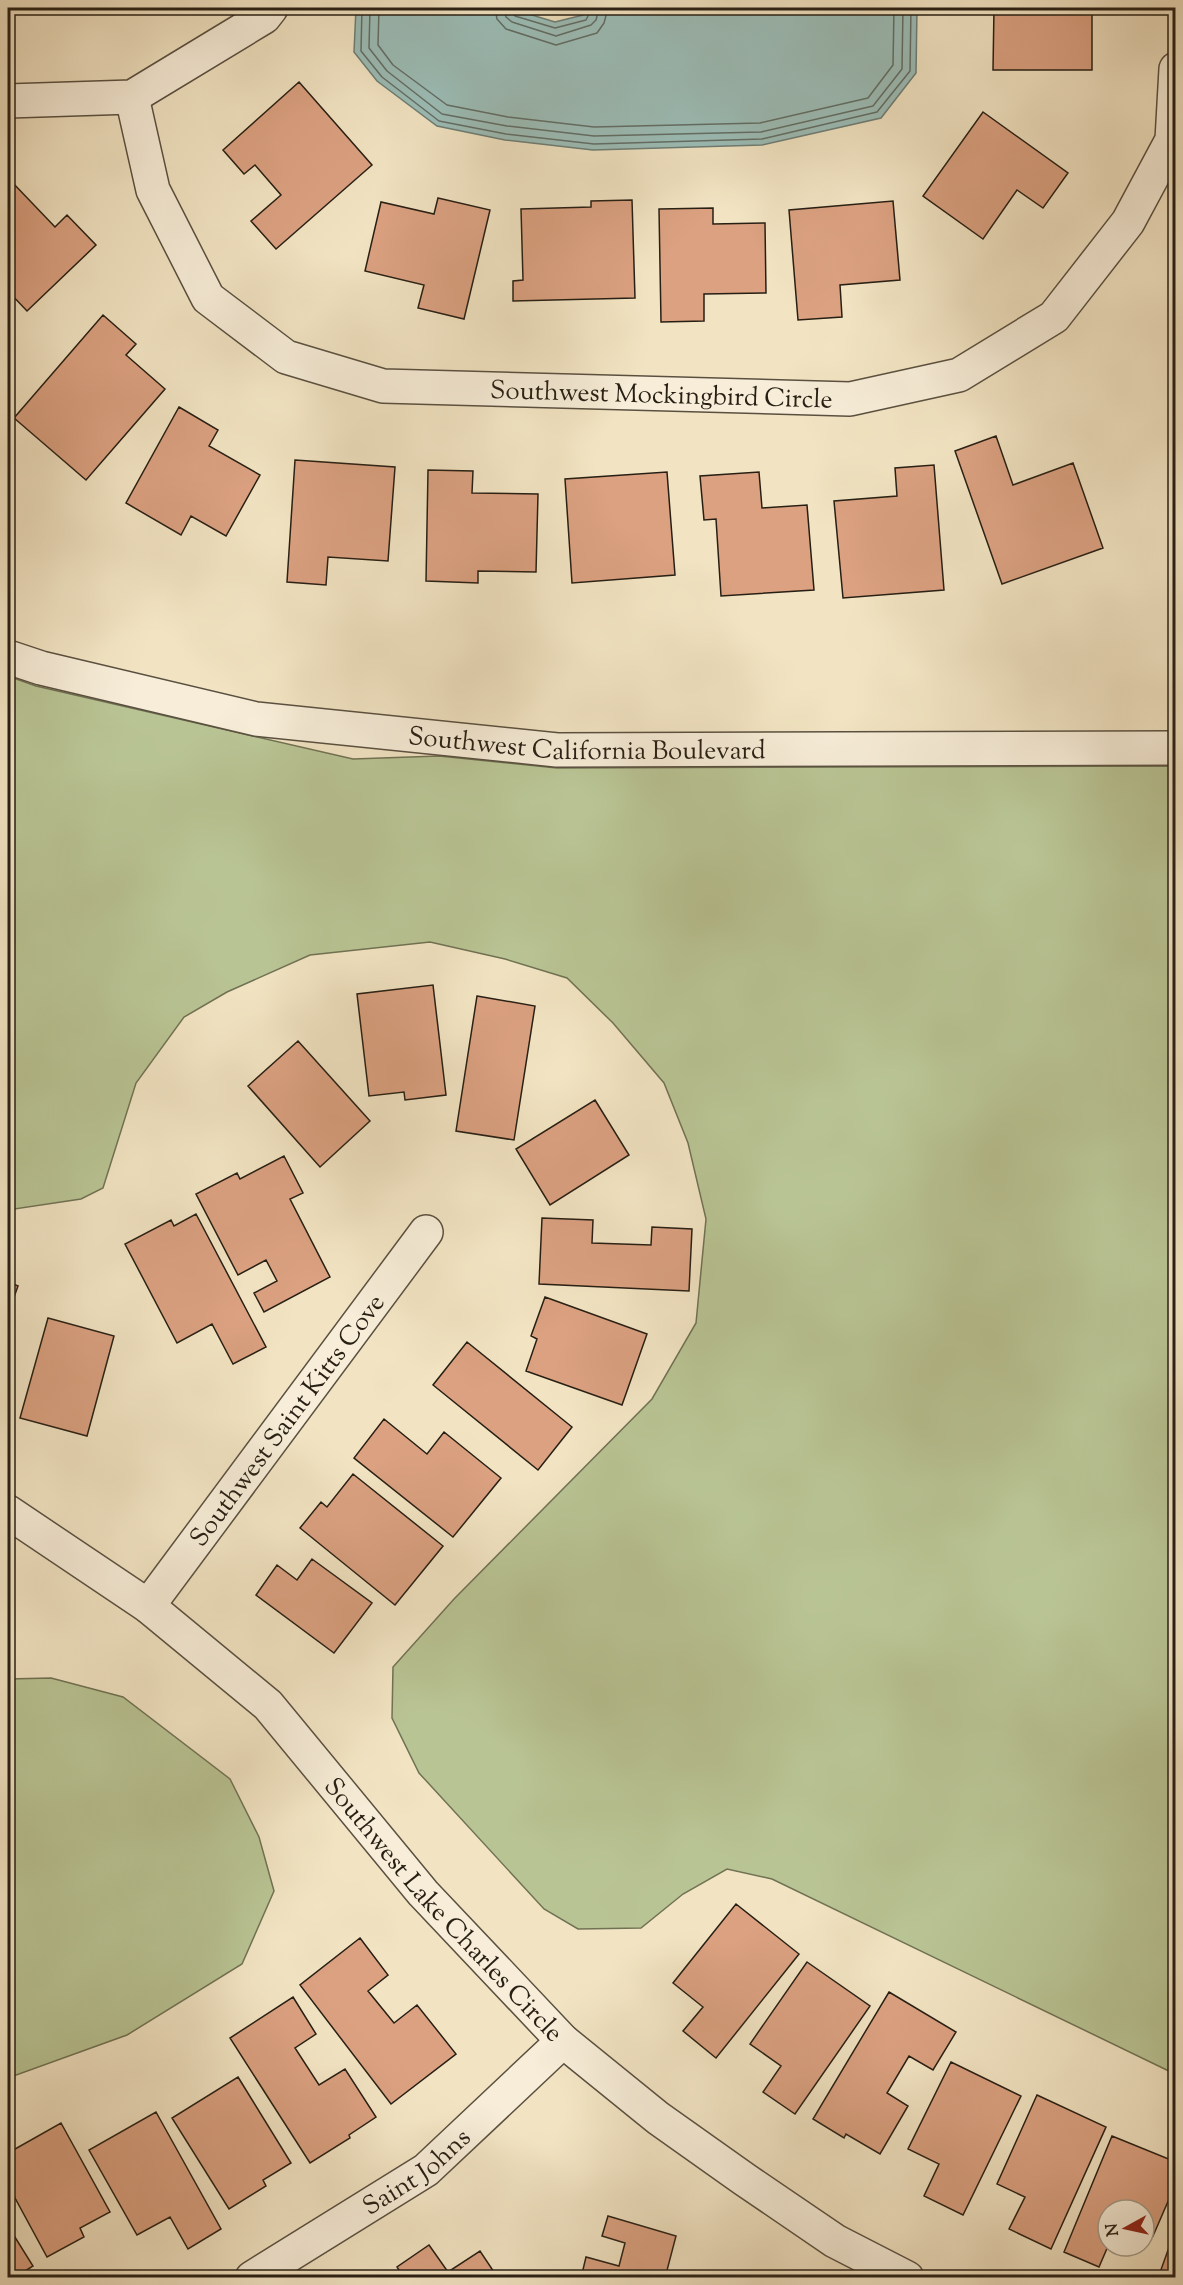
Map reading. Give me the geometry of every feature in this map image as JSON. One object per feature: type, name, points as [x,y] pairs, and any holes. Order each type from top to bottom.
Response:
[{"type":"street","points":[[8,101],[132,97],[264,17],[271,8]]},
{"type":"street","name":"Southwest Mockingbird Circle","points":[[132,97],[153,190],[208,298],[286,357],[383,386],[850,399],[959,375],[1054,317],[1128,222],[1172,140],[1176,69]]},
{"type":"street","name":"Southwest California Boulevard","points":[[8,657],[41,668],[255,719],[557,750],[1176,748]]},
{"type":"street","name":"Southwest Saint Kitts Cove","points":[[148,1606],[426,1232]]},
{"type":"street","name":"Southwest Lake Charles Circle","points":[[8,1512],[148,1606],[268,1705],[423,1893],[563,2041],[658,2118],[744,2179],[835,2241],[907,2277]]},
{"type":"street","name":"Saint Johns","points":[[252,2277],[426,2170],[563,2041]]},
{"type":"green space","points":[[8,676],[36,686],[353,759],[439,756],[557,768],[1175,766],[1175,2074],[772,1879],[727,1869],[683,1894],[641,1928],[578,1929],[544,1909],[419,1773],[392,1718],[393,1667],[454,1599],[652,1399],[696,1323],[706,1219],[688,1143],[664,1083],[613,1023],[567,978],[505,959],[430,942],[310,955],[227,992],[184,1017],[136,1083],[103,1188],[81,1199],[8,1210]]},
{"type":"green space","points":[[51,1678],[123,1697],[230,1779],[259,1837],[274,1891],[242,1964],[127,2035],[8,2078],[8,1679]]},
{"type":"water","points":[[356,8],[509,8],[555,22],[583,15],[586,8],[917,8],[916,73],[881,118],[762,145],[593,150],[505,140],[437,126],[377,81],[354,52]]},
{"type":"building","points":[[994,8],[1092,8],[1092,70],[993,70]]},
{"type":"building","points":[[299,82],[372,165],[276,249],[251,221],[281,195],[255,165],[244,174],[223,150]]},
{"type":"building","points":[[983,112],[1068,173],[1043,208],[1017,190],[983,239],[923,196]]},
{"type":"building","points":[[11,181],[55,227],[67,215],[96,245],[27,311],[8,291],[8,184]]},
{"type":"building","points":[[438,198],[490,210],[464,319],[418,308],[424,285],[365,271],[381,202],[434,214]]},
{"type":"building","points":[[632,200],[635,298],[513,301],[513,281],[523,280],[521,209],[591,207],[591,201]]},
{"type":"building","points":[[893,201],[900,280],[840,285],[842,317],[798,320],[789,210]]},
{"type":"building","points":[[713,208],[713,224],[765,223],[766,293],[704,294],[704,321],[661,322],[659,209]]},
{"type":"building","points":[[103,315],[136,344],[126,355],[165,389],[86,480],[14,418]]},
{"type":"building","points":[[179,407],[218,430],[209,446],[260,475],[226,536],[191,516],[181,535],[126,503]]},
{"type":"building","points":[[996,436],[1013,485],[1073,463],[1103,548],[1002,584],[955,451]]},
{"type":"building","points":[[295,460],[395,467],[388,561],[328,557],[326,585],[287,582]]},
{"type":"building","points":[[934,465],[944,590],[843,598],[834,501],[897,496],[895,468]]},
{"type":"building","points":[[428,470],[473,471],[472,493],[538,494],[536,572],[478,571],[478,583],[426,581]]},
{"type":"building","points":[[667,472],[675,575],[572,583],[565,479]]},
{"type":"building","points":[[759,472],[762,508],[807,505],[814,590],[721,596],[716,519],[704,520],[700,476]]},
{"type":"building","points":[[433,985],[446,1095],[405,1100],[404,1092],[369,1096],[357,994]]},
{"type":"building","points":[[477,996],[535,1006],[514,1140],[456,1131]]},
{"type":"building","points":[[298,1041],[370,1121],[320,1167],[248,1086]]},
{"type":"building","points":[[595,1100],[629,1155],[550,1205],[516,1149]]},
{"type":"building","points":[[284,1156],[303,1193],[290,1199],[330,1277],[264,1312],[254,1293],[277,1281],[266,1260],[238,1275],[196,1194],[237,1173],[240,1179]]},
{"type":"building","points":[[196,1214],[266,1347],[233,1364],[212,1324],[177,1343],[125,1244],[171,1220],[174,1226]]},
{"type":"building","points":[[542,1218],[593,1220],[592,1243],[651,1245],[652,1227],[692,1229],[689,1291],[539,1284]]},
{"type":"building","points":[[8,1282],[18,1286],[8,1314]]},
{"type":"building","points":[[545,1297],[647,1334],[622,1405],[526,1371],[537,1339],[531,1336]]},
{"type":"building","points":[[48,1318],[114,1336],[87,1436],[20,1418]]},
{"type":"building","points":[[467,1342],[572,1427],[538,1470],[433,1385]]},
{"type":"building","points":[[384,1419],[427,1454],[444,1432],[501,1478],[453,1537],[354,1458]]},
{"type":"building","points":[[353,1474],[443,1546],[395,1605],[300,1528],[321,1502],[327,1507]]},
{"type":"building","points":[[312,1559],[372,1603],[334,1653],[256,1595],[277,1565],[297,1580]]},
{"type":"building","points":[[736,1904],[799,1954],[716,2058],[683,2031],[703,2007],[673,1983]]},
{"type":"building","points":[[360,1938],[388,1975],[368,1991],[394,2023],[417,2005],[456,2054],[391,2104],[300,1985]]},
{"type":"building","points":[[807,1962],[870,2006],[795,2114],[763,2092],[781,2066],[750,2044]]},
{"type":"building","points":[[889,1992],[956,2032],[933,2070],[909,2056],[887,2093],[908,2106],[880,2154],[846,2134],[844,2138],[813,2119]]},
{"type":"building","points":[[293,1997],[316,2034],[295,2048],[319,2085],[345,2069],[376,2117],[349,2135],[350,2138],[310,2163],[230,2038]]},
{"type":"building","points":[[951,2062],[1021,2096],[963,2215],[924,2196],[939,2164],[908,2149]]},
{"type":"building","points":[[238,2077],[291,2163],[263,2180],[266,2186],[229,2209],[172,2118]]},
{"type":"building","points":[[1037,2095],[1106,2127],[1051,2249],[1009,2229],[1025,2197],[997,2184]]},
{"type":"building","points":[[156,2112],[221,2229],[188,2249],[170,2217],[137,2235],[89,2150]]},
{"type":"building","points":[[61,2123],[110,2212],[80,2228],[84,2237],[47,2257],[8,2185],[8,2153]]},
{"type":"building","points":[[1112,2136],[1176,2162],[1176,2183],[1156,2229],[1156,2198],[1096,2198],[1096,2258],[1103,2258],[1099,2267],[1064,2252]]},
{"type":"building","points":[[608,2216],[676,2236],[665,2278],[581,2278],[586,2257],[619,2266],[625,2243],[602,2236]]},
{"type":"building","points":[[8,2226],[33,2266],[14,2278],[8,2278]]},
{"type":"building","points":[[1176,2228],[1176,2278],[1158,2278]]},
{"type":"building","points":[[429,2245],[448,2272],[480,2251],[498,2278],[404,2278],[397,2267]]}]
